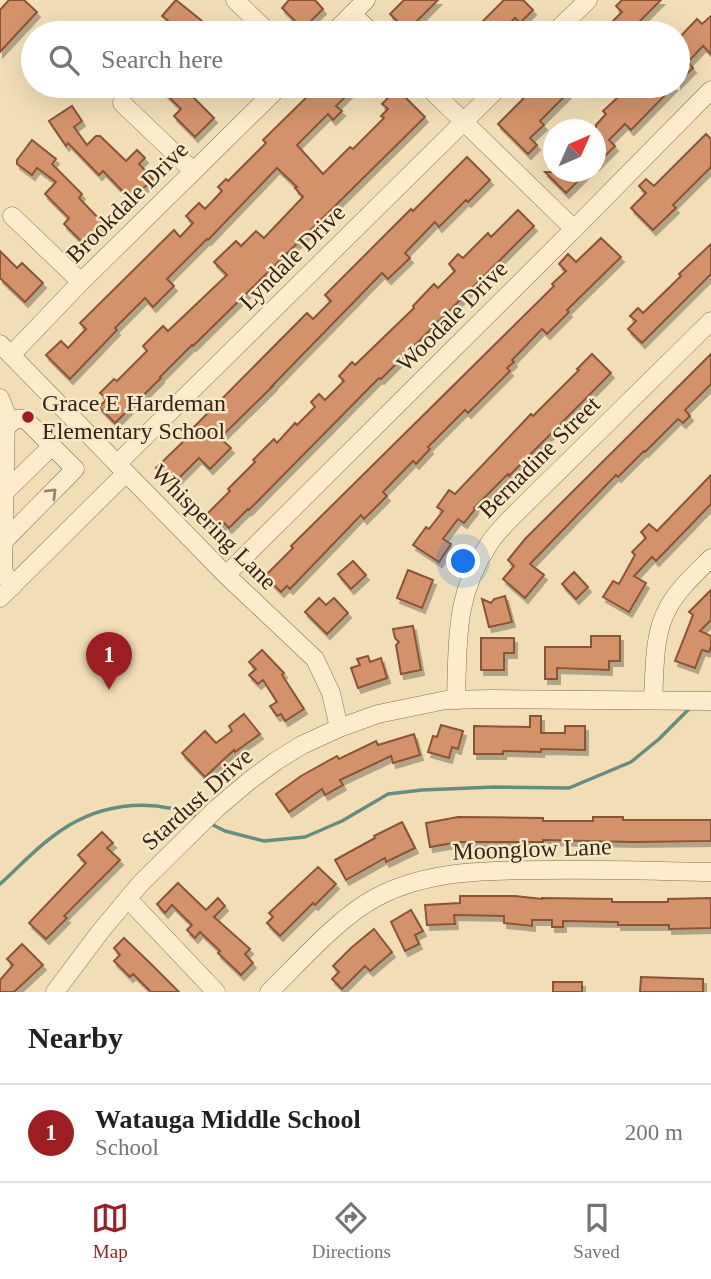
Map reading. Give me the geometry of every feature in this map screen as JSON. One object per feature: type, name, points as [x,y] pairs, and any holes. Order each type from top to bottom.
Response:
[{"type":"street","points":[[235,0],[257,21]]},
{"type":"street","points":[[345,21],[366,0]]},
{"type":"street","points":[[566,21],[588,0]]},
{"type":"street","points":[[352,14],[359,21]]},
{"type":"street","name":"Woodale Drive","points":[[226,575],[711,90]]},
{"type":"street","name":"Brookdale Drive","points":[[6,350],[81,282],[268,98]]},
{"type":"street","points":[[439,98],[574,229]]},
{"type":"street","name":"Lyndale Drive","points":[[6,592],[122,469],[488,98]]},
{"type":"street","points":[[122,103],[193,171]]},
{"type":"street","points":[[12,216],[81,282]]},
{"type":"street","name":"Bernadine Street","points":[[456,700],[458,625],[462,603],[475,569],[490,541],[711,321]]},
{"type":"street","name":"Whispering Lane","points":[[6,350],[226,575],[315,659],[331,693],[339,728]]},
{"type":"street","points":[[0,398],[6,413],[3,570],[6,592]]},
{"type":"street","points":[[4,541],[75,470],[25,419],[16,419],[6,427]]},
{"type":"street","points":[[5,492],[52,446]]},
{"type":"street","points":[[653,700],[657,646],[668,606],[711,558]]},
{"type":"street","name":"Stardust Drive","points":[[55,992],[140,884],[216,809],[276,761],[302,745],[339,728],[378,713],[456,700],[711,701]]},
{"type":"street","name":"Moonglow Lane","points":[[269,992],[357,909],[378,896],[403,886],[435,878],[492,870],[711,872]]},
{"type":"street","points":[[128,899],[216,992]]},
{"type":"building","points":[[9,0],[24,0],[37,12],[29,21],[21,21],[21,29],[0,52],[0,10]]},
{"type":"building","points":[[176,0],[202,21],[168,21],[162,16]]},
{"type":"building","points":[[289,0],[315,0],[323,9],[311,21],[295,21],[282,8]]},
{"type":"building","points":[[404,0],[438,0],[417,21],[397,21],[390,14]]},
{"type":"building","points":[[504,0],[523,0],[533,10],[522,21],[515,18],[512,21],[483,21]]},
{"type":"building","points":[[622,0],[661,0],[640,21],[613,21],[622,12],[616,6]]},
{"type":"building","points":[[711,16],[711,54],[703,46],[690,60],[690,26],[697,19],[702,24]]},
{"type":"building","points":[[170,98],[194,98],[214,118],[195,137],[174,116],[181,109]]},
{"type":"building","points":[[306,98],[344,98],[336,106],[342,111],[333,120],[328,114],[297,145],[323,174],[384,118],[381,116],[388,109],[382,104],[388,98],[406,98],[425,117],[115,423],[99,407],[107,399],[100,393],[114,379],[117,381],[147,351],[143,346],[163,326],[168,331],[227,275],[214,262],[236,241],[241,246],[256,231],[264,238],[303,197],[295,188],[297,187],[277,168],[167,279],[174,286],[153,307],[145,298],[70,379],[46,355],[61,341],[68,348],[86,329],[80,323],[174,230],[180,237],[193,223],[186,216],[199,203],[205,209],[222,191],[218,187],[226,179],[228,181],[266,143],[263,140]]},
{"type":"building","points":[[524,98],[563,98],[540,121],[543,126],[530,138],[537,145],[528,154],[498,124]]},
{"type":"building","points":[[617,98],[662,98],[631,130],[625,124],[609,140],[615,146],[606,155],[606,119],[601,119],[606,114],[603,111]]},
{"type":"building","points":[[72,106],[82,121],[74,127],[87,145],[96,136],[100,136],[126,161],[137,150],[145,158],[139,164],[153,179],[131,200],[103,171],[99,175],[68,143],[66,146],[49,121]]},
{"type":"building","points":[[706,134],[711,139],[711,167],[673,205],[676,208],[653,230],[631,208],[646,193],[639,186],[646,179],[654,186]]},
{"type":"building","points":[[32,140],[56,159],[52,164],[82,194],[79,198],[104,224],[84,244],[64,224],[69,218],[45,194],[56,182],[37,168],[32,175],[17,164],[17,160]]},
{"type":"building","points":[[467,157],[490,180],[439,227],[435,222],[405,253],[410,258],[388,279],[382,273],[220,438],[231,448],[210,469],[199,458],[172,485],[156,468],[307,313],[313,319],[331,301],[325,295]]},
{"type":"building","points":[[555,182],[577,182],[566,193]]},
{"type":"building","points":[[518,210],[534,226],[249,510],[229,528],[224,523],[216,531],[203,518],[255,462],[253,460],[274,439],[277,443],[295,423],[297,425],[315,407],[311,402],[319,394],[325,400],[344,381],[339,376],[352,362],[355,365],[414,308],[434,284],[438,288],[455,271],[449,264],[458,254],[463,258],[488,233],[491,237]]},
{"type":"building","points":[[601,238],[621,257],[567,310],[569,312],[547,334],[542,329],[512,360],[514,362],[507,368],[510,371],[468,413],[465,410],[428,447],[430,449],[416,464],[413,461],[383,492],[387,496],[364,519],[361,515],[290,589],[287,586],[281,592],[265,576],[293,548],[291,546],[554,286],[552,284],[566,271],[559,264],[568,254],[576,262]]},
{"type":"building","points":[[711,244],[711,274],[642,343],[628,329],[636,321],[630,316],[638,308],[643,313]]},
{"type":"building","points":[[0,251],[17,268],[22,263],[43,283],[25,302],[0,278]]},
{"type":"building","points":[[592,354],[611,373],[474,508],[464,523],[458,519],[443,539],[451,544],[439,562],[413,545],[426,527],[429,529],[443,511],[437,507],[449,490],[455,494]]},
{"type":"building","points":[[711,354],[711,384],[685,410],[690,416],[683,423],[678,419],[618,477],[616,475],[530,564],[544,575],[525,598],[503,579],[514,566],[508,560],[525,539]]},
{"type":"building","points":[[711,475],[711,504],[656,561],[652,557],[634,576],[646,583],[629,612],[603,597],[613,581],[619,584],[635,555],[632,552],[646,538],[641,532],[649,524],[657,531]]},
{"type":"building","points":[[353,561],[366,575],[351,589],[338,574]]},
{"type":"building","points":[[408,570],[433,580],[422,608],[397,598]]},
{"type":"building","points":[[574,572],[588,587],[576,599],[562,584]]},
{"type":"building","points":[[711,590],[711,620],[700,631],[711,636],[711,646],[709,652],[702,650],[695,668],[675,661],[693,615],[689,612]]},
{"type":"building","points":[[505,596],[512,622],[489,627],[482,599],[491,603],[494,599]]},
{"type":"building","points":[[319,598],[326,605],[334,598],[348,613],[327,634],[305,612]]},
{"type":"building","points":[[413,626],[421,670],[401,674],[396,645],[399,642],[393,629]]},
{"type":"building","points":[[591,636],[620,636],[620,661],[609,661],[609,670],[557,668],[557,679],[545,679],[545,647],[591,647]]},
{"type":"building","points":[[481,638],[514,638],[514,653],[504,653],[504,670],[481,670]]},
{"type":"building","points":[[262,650],[284,673],[282,675],[304,709],[285,721],[281,714],[277,716],[270,706],[277,702],[263,680],[258,684],[249,675],[256,669],[249,662]]},
{"type":"building","points":[[368,656],[370,662],[381,658],[387,678],[358,688],[351,668],[360,665],[357,659]]},
{"type":"building","points":[[244,714],[260,734],[235,752],[234,750],[205,777],[182,753],[205,731],[216,743],[232,731],[229,726]]},
{"type":"building","points":[[530,716],[541,716],[541,733],[565,733],[565,726],[585,726],[585,750],[541,749],[541,752],[503,751],[503,754],[474,754],[474,726],[530,727]]},
{"type":"building","points":[[441,725],[463,731],[458,749],[452,747],[449,758],[428,752],[433,736],[437,737]]},
{"type":"building","points":[[414,734],[420,755],[393,763],[391,756],[340,780],[343,785],[325,795],[322,789],[289,812],[276,794],[337,756],[339,759],[376,741],[378,745]]},
{"type":"building","points":[[458,817],[543,818],[543,821],[593,821],[593,817],[623,817],[623,820],[711,820],[711,841],[543,840],[459,842],[430,847],[426,823]]},
{"type":"building","points":[[402,822],[415,848],[386,862],[385,858],[346,880],[335,860]]},
{"type":"building","points":[[102,832],[113,843],[107,848],[120,860],[64,916],[67,918],[46,939],[29,923],[86,863],[78,855]]},
{"type":"building","points":[[318,867],[336,884],[280,936],[267,923],[273,917],[269,913]]},
{"type":"building","points":[[178,883],[206,910],[218,898],[225,906],[214,917],[250,949],[245,954],[253,963],[241,975],[200,932],[195,938],[187,930],[192,925],[172,905],[165,913],[157,904]]},
{"type":"building","points":[[460,896],[612,899],[612,902],[668,902],[668,899],[711,898],[711,928],[669,929],[669,925],[563,921],[563,927],[552,927],[552,920],[532,920],[532,926],[504,923],[504,916],[454,915],[455,924],[427,925],[425,905],[460,903]]},
{"type":"building","points":[[411,910],[423,931],[415,935],[419,944],[405,951],[391,922]]},
{"type":"building","points":[[374,929],[392,952],[370,971],[365,966],[342,989],[332,979],[339,972],[333,966]]},
{"type":"building","points":[[124,938],[179,992],[151,992],[133,974],[130,977],[114,961],[120,955],[114,948]]},
{"type":"building","points":[[22,944],[43,965],[14,992],[0,992],[0,980],[13,965],[7,959]]},
{"type":"building","points":[[641,977],[703,979],[703,992],[640,992]]},
{"type":"building","points":[[553,982],[582,982],[582,992],[553,992]]},
{"type":"waterway","points":[[209,823],[225,831],[264,841],[305,837],[342,821],[388,794],[494,787],[569,788],[631,762],[692,706]]},
{"type":"waterway","points":[[0,884],[52,837],[68,826],[104,810],[142,805],[180,811],[199,818]]},
{"type":"place","name":"Grace E Hardeman Elementary School","points":[[28,417]]},
{"type":"place","name":"Watauga Middle School","points":[[109,690]]}]
